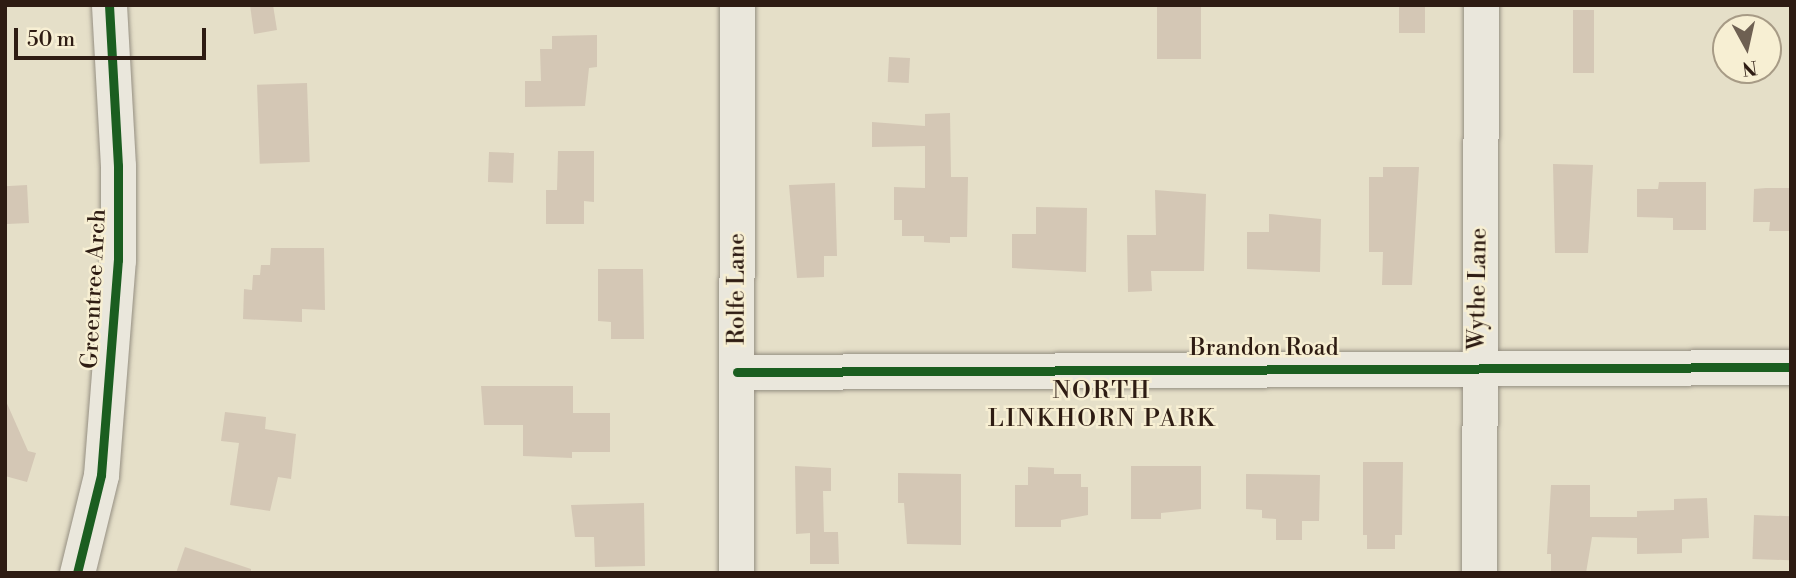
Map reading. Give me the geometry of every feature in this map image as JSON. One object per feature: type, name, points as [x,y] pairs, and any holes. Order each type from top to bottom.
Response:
[{"type":"street","name":"Greentree Arch","points":[[78,573],[101,475],[118,260],[118,166],[109,5]]},
{"type":"street","name":"Rolfe Lane","points":[[736,573],[737,5]]},
{"type":"street","name":"Wythe Lane","points":[[1479,573],[1477,366],[1481,5]]},
{"type":"street","name":"Brandon Road","points":[[737,372],[1477,366],[1791,367]]},
{"type":"building","points":[[250,5],[273,5],[277,30],[254,34]]},
{"type":"building","points":[[1157,5],[1201,5],[1201,59],[1157,59]]},
{"type":"building","points":[[1399,5],[1425,5],[1425,33],[1399,33]]},
{"type":"building","points":[[1573,10],[1594,10],[1594,73],[1573,73]]},
{"type":"building","points":[[597,35],[597,67],[589,68],[585,106],[525,107],[525,81],[541,81],[540,49],[552,49],[552,36]]},
{"type":"building","points":[[889,57],[910,58],[909,83],[888,82]]},
{"type":"building","points":[[307,83],[310,162],[260,164],[257,85]]},
{"type":"building","points":[[950,113],[951,177],[968,177],[967,237],[950,237],[950,243],[924,242],[924,236],[902,236],[902,220],[894,220],[894,187],[925,188],[925,146],[872,147],[872,122],[925,126],[925,114]]},
{"type":"building","points":[[558,151],[594,151],[594,202],[584,201],[584,224],[546,224],[546,190],[557,190]]},
{"type":"building","points":[[489,152],[514,153],[513,183],[488,182]]},
{"type":"building","points":[[1553,164],[1593,165],[1588,253],[1555,253]]},
{"type":"building","points":[[1383,167],[1419,167],[1412,285],[1382,285],[1383,252],[1369,252],[1369,177],[1383,177]]},
{"type":"building","points":[[1659,182],[1706,182],[1706,230],[1673,230],[1673,218],[1637,217],[1637,189],[1658,189]]},
{"type":"building","points":[[835,183],[837,256],[824,256],[824,277],[797,278],[789,185]]},
{"type":"building","points":[[27,185],[29,223],[7,224],[5,186]]},
{"type":"building","points":[[1791,188],[1791,231],[1769,231],[1770,222],[1753,222],[1754,189]]},
{"type":"building","points":[[1155,190],[1206,194],[1204,271],[1151,271],[1152,291],[1128,292],[1127,235],[1156,235]]},
{"type":"building","points":[[1036,207],[1087,208],[1086,272],[1012,268],[1012,234],[1036,234]]},
{"type":"building","points":[[1269,214],[1321,219],[1320,272],[1247,269],[1247,232],[1269,232]]},
{"type":"building","points":[[271,248],[324,248],[325,310],[302,309],[302,322],[243,319],[244,289],[252,290],[253,275],[260,275],[261,265],[270,265]]},
{"type":"building","points":[[598,269],[643,269],[644,339],[611,339],[611,322],[598,321]]},
{"type":"building","points":[[481,386],[573,386],[573,413],[610,413],[610,452],[572,452],[572,458],[523,456],[523,425],[484,425]]},
{"type":"building","points":[[5,399],[28,451],[36,453],[27,482],[5,476]]},
{"type":"building","points":[[225,412],[266,417],[265,429],[296,434],[291,479],[278,477],[270,511],[230,505],[239,443],[221,441]]},
{"type":"building","points":[[1363,462],[1403,462],[1402,535],[1395,535],[1395,549],[1367,549],[1367,535],[1363,535]]},
{"type":"building","points":[[795,466],[831,468],[831,491],[823,491],[824,532],[838,532],[839,564],[810,564],[810,533],[796,534]]},
{"type":"building","points":[[1131,466],[1201,466],[1201,509],[1161,513],[1161,519],[1131,519]]},
{"type":"building","points":[[1028,467],[1054,468],[1054,474],[1081,474],[1081,487],[1088,487],[1088,515],[1061,520],[1061,527],[1015,527],[1015,485],[1028,485]]},
{"type":"building","points":[[898,473],[961,474],[961,545],[907,544],[904,503],[898,503]]},
{"type":"building","points":[[1246,474],[1320,475],[1319,521],[1302,521],[1302,540],[1276,540],[1276,519],[1262,518],[1262,510],[1246,509]]},
{"type":"building","points":[[1551,485],[1590,485],[1590,517],[1637,517],[1637,511],[1674,510],[1674,499],[1707,498],[1709,538],[1682,539],[1682,553],[1637,554],[1637,538],[1592,537],[1586,573],[1551,573],[1551,554],[1547,554]]},
{"type":"building","points":[[644,503],[645,566],[595,567],[594,537],[575,537],[571,505]]},
{"type":"building","points":[[1754,515],[1791,516],[1789,560],[1752,559]]},
{"type":"building","points":[[185,547],[251,569],[251,573],[176,573]]},
{"type":"cycle path","points":[[77,573],[101,475],[118,260],[118,166],[109,5]]},
{"type":"cycle path","points":[[737,372],[1791,367]]},
{"type":"district","name":"NORTH LINKHORN PARK","points":[[1102,406]]}]
